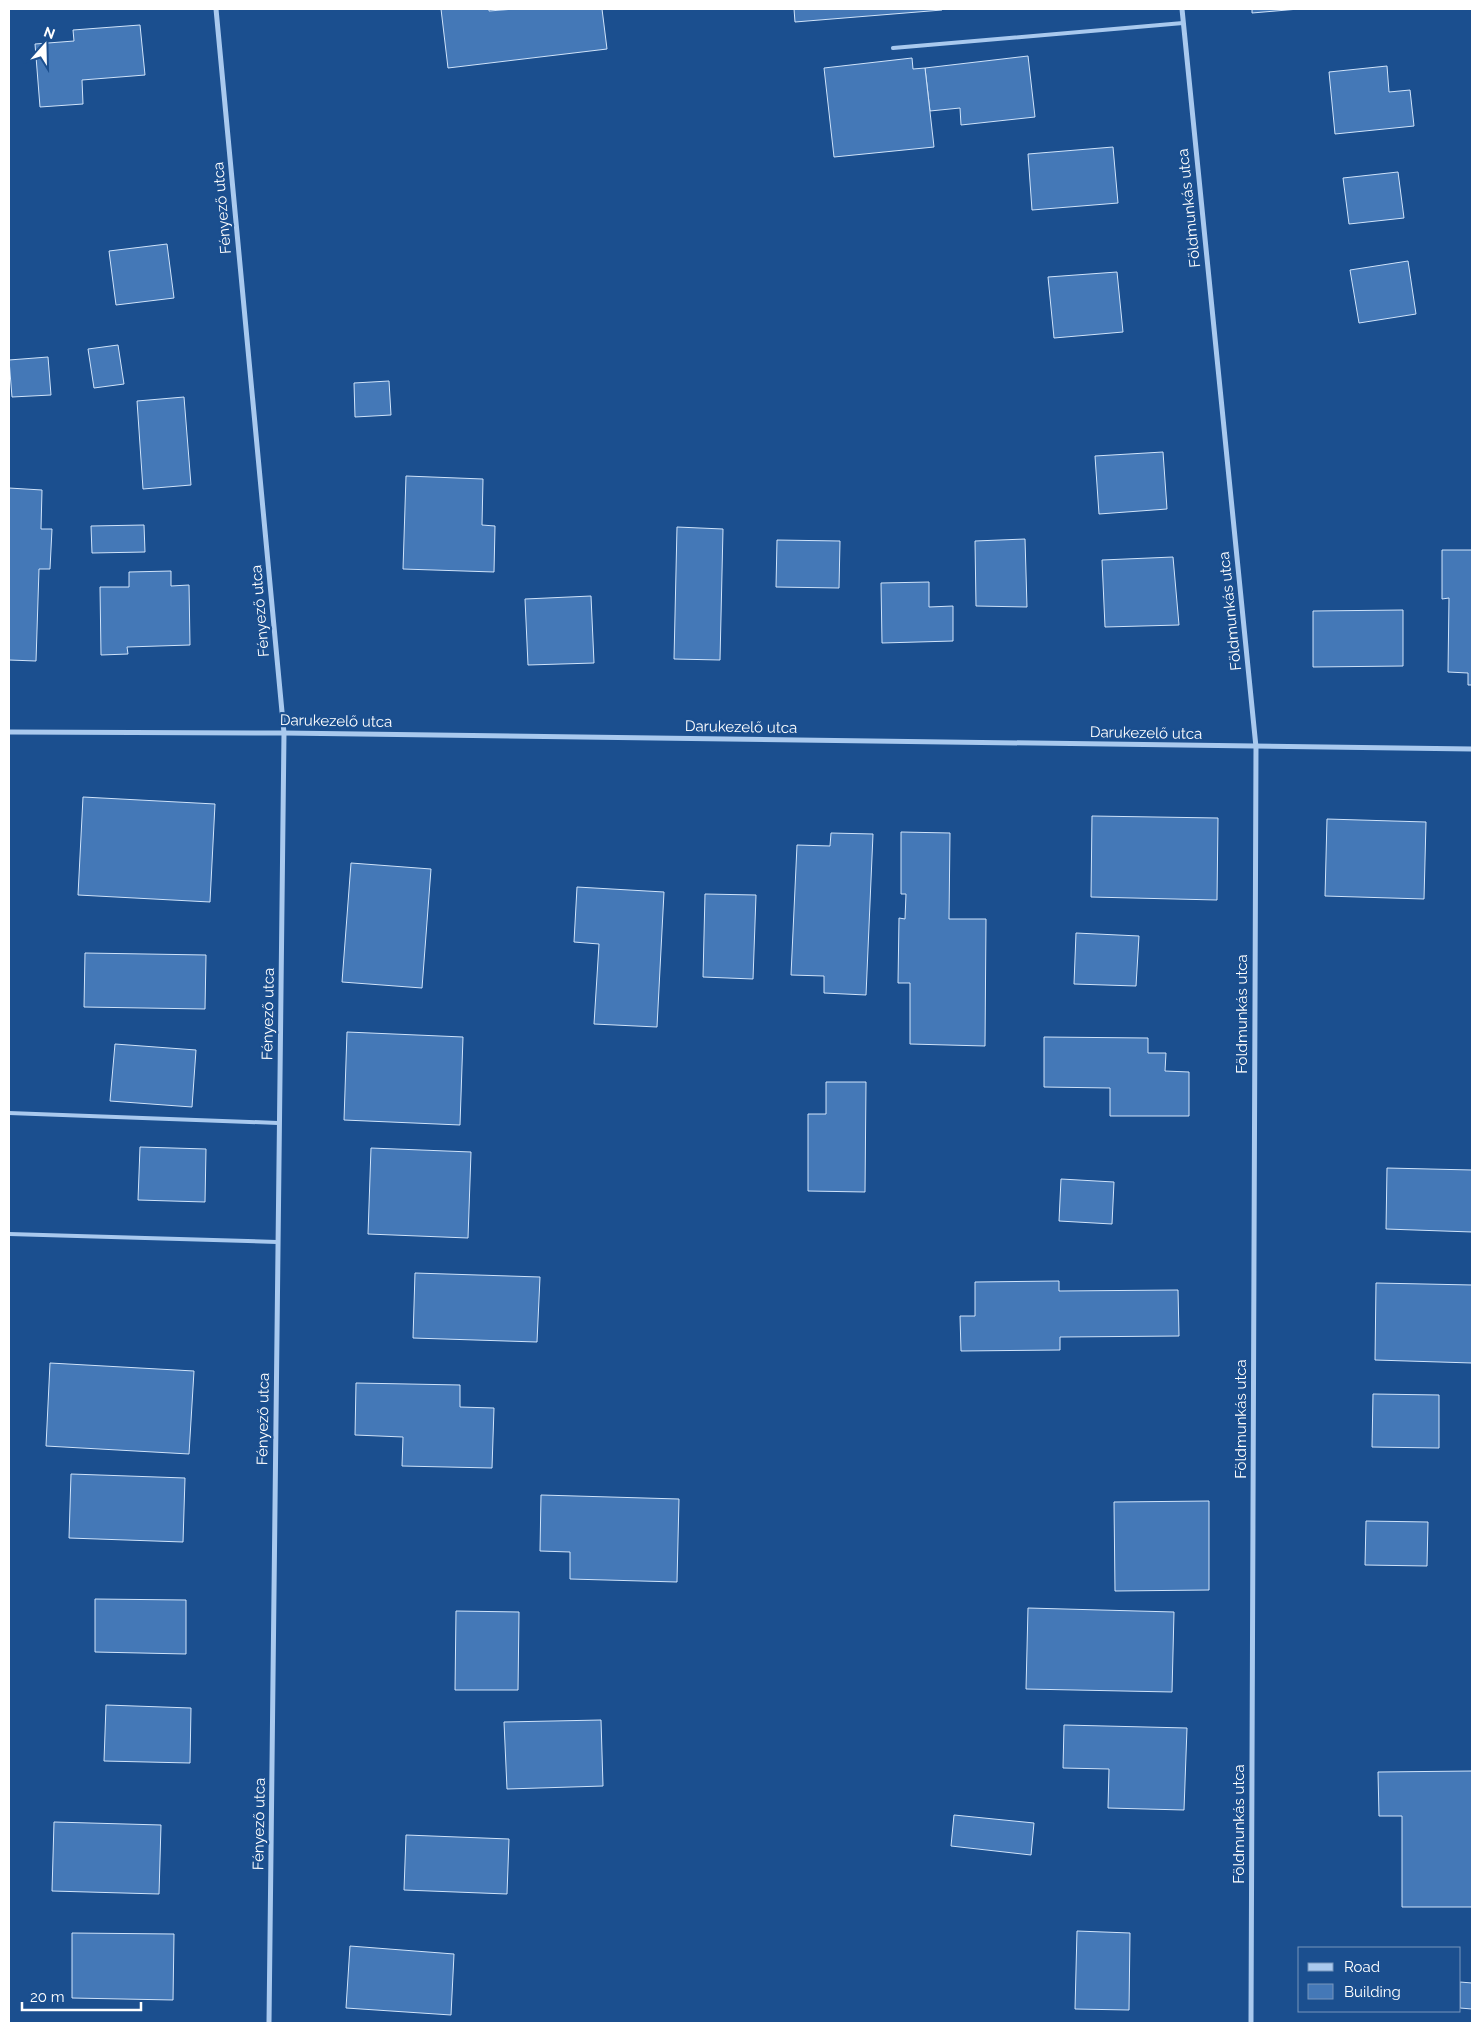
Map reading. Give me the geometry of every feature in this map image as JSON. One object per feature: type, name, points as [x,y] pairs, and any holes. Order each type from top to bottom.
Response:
[{"type":"street","name":"Fényező utca","points":[[216,9],[284,733],[269,2023]]},
{"type":"street","name":"Földmunkás utca","points":[[1182,9],[1256,747],[1251,2023]]},
{"type":"street","name":"Darukezelő utca","points":[[9,732],[284,733],[1472,749]]},
{"type":"lane","points":[[893,48],[1183,23]]},
{"type":"lane","points":[[9,1113],[278,1123]]},
{"type":"lane","points":[[9,1234],[277,1242]]},
{"type":"building","points":[[441,9],[489,9],[489,11],[515,9],[602,9],[607,49],[448,68]]},
{"type":"building","points":[[794,9],[942,9],[942,10],[795,22]]},
{"type":"building","points":[[1252,9],[1299,9],[1252,13]]},
{"type":"building","points":[[140,25],[145,75],[82,80],[83,104],[40,107],[35,44],[74,41],[73,30]]},
{"type":"building","points":[[1028,56],[1035,117],[961,125],[960,108],[930,111],[925,68]]},
{"type":"building","points":[[912,58],[913,69],[925,68],[934,147],[834,157],[824,68]]},
{"type":"building","points":[[1387,66],[1389,92],[1410,90],[1414,126],[1335,134],[1329,72]]},
{"type":"building","points":[[1113,147],[1118,203],[1032,210],[1028,154]]},
{"type":"building","points":[[1398,172],[1404,218],[1349,224],[1343,178]]},
{"type":"building","points":[[167,244],[174,298],[116,305],[109,251]]},
{"type":"building","points":[[1408,261],[1416,314],[1359,323],[1350,270]]},
{"type":"building","points":[[1117,272],[1123,332],[1054,338],[1048,277]]},
{"type":"building","points":[[118,345],[124,384],[94,388],[88,349]]},
{"type":"building","points":[[48,357],[51,395],[12,397],[9,360]]},
{"type":"building","points":[[389,381],[391,415],[355,417],[354,383]]},
{"type":"building","points":[[184,397],[191,485],[143,489],[137,401]]},
{"type":"building","points":[[1163,452],[1167,509],[1099,514],[1095,456]]},
{"type":"building","points":[[406,476],[483,479],[482,525],[495,526],[494,572],[403,569]]},
{"type":"building","points":[[9,488],[42,490],[41,529],[52,529],[50,569],[39,569],[36,661],[9,660]]},
{"type":"building","points":[[144,525],[145,552],[92,553],[91,526]]},
{"type":"building","points":[[677,527],[723,529],[720,660],[674,659]]},
{"type":"building","points":[[1025,539],[1027,607],[976,606],[975,541]]},
{"type":"building","points":[[777,540],[840,541],[839,588],[776,587]]},
{"type":"building","points":[[1442,550],[1472,550],[1472,685],[1468,685],[1468,673],[1448,672],[1449,598],[1442,599]]},
{"type":"building","points":[[1173,557],[1179,625],[1105,627],[1102,560]]},
{"type":"building","points":[[171,571],[171,586],[189,585],[190,645],[127,647],[128,654],[101,655],[100,587],[129,587],[129,572]]},
{"type":"building","points":[[929,582],[929,607],[953,606],[953,641],[882,643],[881,583]]},
{"type":"building","points":[[591,596],[594,663],[528,665],[525,599]]},
{"type":"building","points":[[1403,610],[1403,666],[1313,667],[1313,611]]},
{"type":"building","points":[[83,797],[215,804],[210,902],[78,895]]},
{"type":"building","points":[[1092,816],[1218,818],[1217,900],[1091,897]]},
{"type":"building","points":[[1327,819],[1426,822],[1424,899],[1325,896]]},
{"type":"building","points":[[901,832],[950,833],[949,919],[986,919],[985,1046],[910,1044],[910,983],[898,983],[899,918],[905,919],[906,894],[901,894]]},
{"type":"building","points":[[831,833],[873,834],[866,995],[824,993],[824,976],[791,975],[797,845],[830,846]]},
{"type":"building","points":[[351,863],[431,869],[422,988],[342,982]]},
{"type":"building","points":[[577,887],[664,892],[657,1027],[594,1024],[599,944],[574,942]]},
{"type":"building","points":[[705,894],[756,895],[753,979],[703,977]]},
{"type":"building","points":[[1076,933],[1139,936],[1136,986],[1074,984]]},
{"type":"building","points":[[85,953],[206,955],[205,1009],[84,1007]]},
{"type":"building","points":[[347,1032],[463,1037],[460,1125],[344,1120]]},
{"type":"building","points":[[1044,1037],[1148,1038],[1148,1053],[1166,1053],[1165,1071],[1189,1072],[1189,1116],[1110,1116],[1110,1088],[1044,1087]]},
{"type":"building","points":[[115,1044],[196,1050],[192,1107],[110,1101]]},
{"type":"building","points":[[826,1082],[866,1082],[865,1192],[808,1191],[808,1114],[826,1114]]},
{"type":"building","points":[[140,1147],[206,1149],[205,1202],[138,1200]]},
{"type":"building","points":[[371,1148],[471,1152],[468,1238],[368,1234]]},
{"type":"building","points":[[1387,1168],[1472,1170],[1472,1232],[1386,1229]]},
{"type":"building","points":[[1061,1179],[1114,1182],[1112,1224],[1059,1221]]},
{"type":"building","points":[[415,1273],[540,1277],[537,1342],[413,1338]]},
{"type":"building","points":[[1059,1281],[1059,1291],[1178,1290],[1179,1336],[1060,1337],[1060,1350],[961,1351],[960,1316],[975,1316],[975,1282]]},
{"type":"building","points":[[1376,1283],[1472,1285],[1472,1363],[1375,1360]]},
{"type":"building","points":[[50,1363],[194,1371],[189,1454],[46,1446]]},
{"type":"building","points":[[356,1383],[460,1385],[460,1407],[494,1408],[492,1468],[402,1466],[403,1437],[355,1435]]},
{"type":"building","points":[[1373,1394],[1439,1395],[1439,1448],[1372,1447]]},
{"type":"building","points":[[71,1474],[185,1478],[183,1542],[69,1538]]},
{"type":"building","points":[[541,1495],[679,1499],[677,1582],[570,1579],[570,1552],[540,1551]]},
{"type":"building","points":[[1209,1501],[1209,1590],[1115,1591],[1114,1502]]},
{"type":"building","points":[[1366,1521],[1428,1522],[1427,1566],[1365,1565]]},
{"type":"building","points":[[95,1599],[186,1600],[186,1654],[95,1652]]},
{"type":"building","points":[[1028,1608],[1174,1612],[1172,1692],[1026,1689]]},
{"type":"building","points":[[456,1611],[519,1612],[518,1690],[455,1690]]},
{"type":"building","points":[[106,1705],[191,1708],[190,1763],[104,1761]]},
{"type":"building","points":[[601,1720],[603,1786],[507,1789],[504,1722]]},
{"type":"building","points":[[1064,1725],[1187,1728],[1184,1810],[1108,1808],[1109,1769],[1063,1768]]},
{"type":"building","points":[[1472,1771],[1472,1907],[1402,1907],[1402,1816],[1379,1816],[1378,1772]]},
{"type":"building","points":[[954,1815],[1034,1823],[1031,1855],[951,1846]]},
{"type":"building","points":[[54,1822],[161,1825],[159,1894],[52,1891]]},
{"type":"building","points":[[406,1835],[509,1839],[507,1894],[404,1890]]},
{"type":"building","points":[[1077,1931],[1130,1933],[1129,2010],[1075,2009]]},
{"type":"building","points":[[72,1933],[174,1934],[173,2000],[72,1998]]},
{"type":"building","points":[[350,1946],[454,1954],[451,2015],[346,2008]]},
{"type":"building","points":[[1461,1982],[1472,1983],[1472,2009],[1461,2008]]}]
